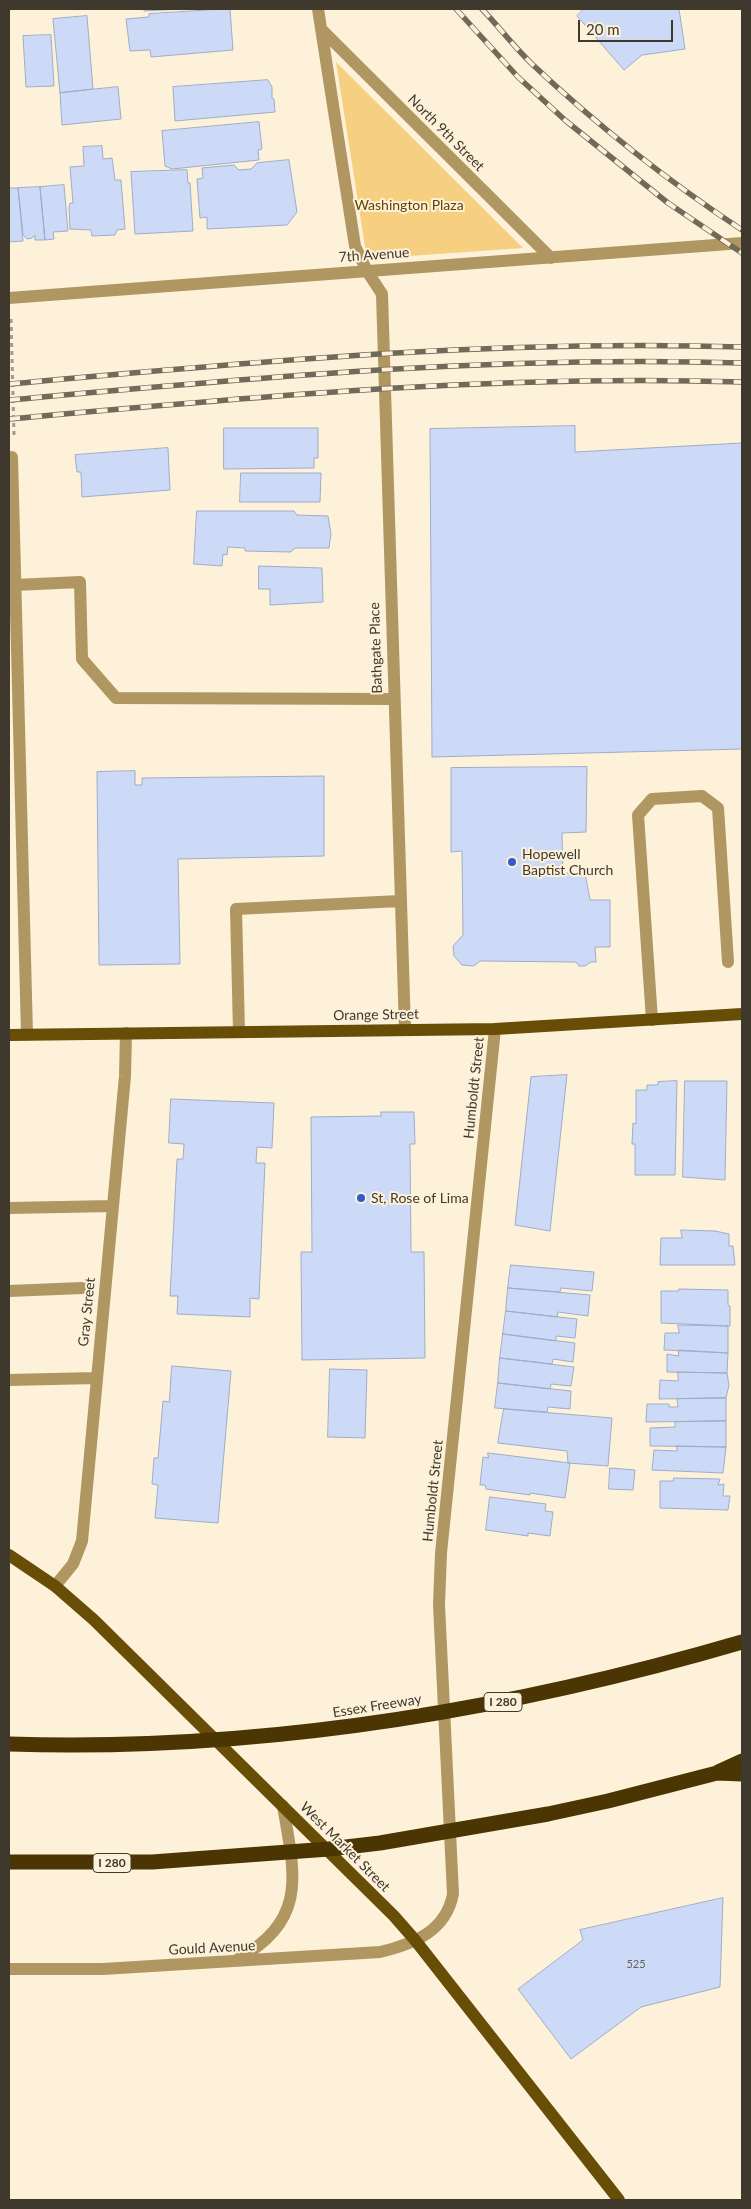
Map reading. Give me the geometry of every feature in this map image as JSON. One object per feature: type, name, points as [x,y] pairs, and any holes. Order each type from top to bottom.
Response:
[{"type":"highway","name":"Essex Freeway","points":[[9,1744],[112,1746],[268,1736],[364,1725],[535,1696],[645,1669],[742,1642]]},
{"type":"highway","points":[[717,1773],[742,1761]]},
{"type":"highway","name":"I 280","points":[[9,1862],[152,1862],[337,1848],[548,1814],[634,1795],[717,1773],[742,1774]]},
{"type":"main road","name":"Orange Street","points":[[9,1035],[495,1029],[742,1014]]},
{"type":"main road","name":"West Market Street","points":[[9,1555],[55,1586],[94,1620],[394,1916],[415,1940],[619,2200]]},
{"type":"street","points":[[318,9],[355,246],[367,271]]},
{"type":"street","name":"North 9th Street","points":[[321,29],[551,258]]},
{"type":"street","name":"7th Avenue","points":[[9,298],[742,243]]},
{"type":"street","name":"Bathgate Place","points":[[367,271],[382,294],[384,319],[393,698],[404,1030]]},
{"type":"street","points":[[12,457],[27,1034]]},
{"type":"street","points":[[16,585],[80,582],[82,659],[116,698],[393,698]]},
{"type":"street","points":[[652,1020],[638,815],[652,799],[702,796],[718,808],[728,962]]},
{"type":"street","points":[[239,1032],[236,909],[400,902]]},
{"type":"street","name":"Humboldt Street","points":[[415,1940],[436,1928],[445,1919],[451,1907],[453,1879],[439,1605],[441,1553],[495,1029]]},
{"type":"street","name":"Gray Street","points":[[55,1586],[73,1564],[82,1541],[126,1062],[126,1033]]},
{"type":"street","points":[[9,1208],[113,1206]]},
{"type":"street","points":[[9,1291],[82,1288]]},
{"type":"street","points":[[9,1380],[96,1378]]},
{"type":"street","points":[[233,1962],[266,1940],[277,1928],[286,1912],[291,1895],[293,1876],[283,1806]]},
{"type":"street","name":"Gould Avenue","points":[[9,1969],[103,1969],[380,1952],[394,1949],[415,1940]]},
{"type":"path","points":[[9,298],[13,359],[14,435]]},
{"type":"green space","name":"Washington Plaza","points":[[336,62],[523,248],[367,259]]},
{"type":"building","points":[[144,9],[183,9],[144,11]]},
{"type":"building","points":[[230,9],[233,50],[151,57],[150,50],[130,51],[126,19],[149,17],[149,14]]},
{"type":"building","points":[[584,9],[679,9],[685,49],[642,55],[624,70],[577,16]]},
{"type":"building","points":[[87,16],[93,89],[60,93],[53,19]]},
{"type":"building","points":[[51,35],[54,86],[26,87],[23,36]]},
{"type":"building","points":[[268,80],[272,87],[275,112],[175,121],[173,87]]},
{"type":"building","points":[[118,87],[121,119],[62,125],[60,93]]},
{"type":"building","points":[[259,122],[262,149],[258,150],[259,160],[172,169],[165,166],[162,131]]},
{"type":"building","points":[[102,146],[103,159],[112,158],[115,180],[121,180],[125,229],[117,230],[115,235],[92,236],[91,230],[70,229],[69,207],[70,203],[73,203],[70,167],[84,166],[83,147]]},
{"type":"building","points":[[289,160],[297,212],[287,225],[207,229],[207,217],[200,218],[197,179],[203,178],[202,168],[234,165],[239,170],[251,169],[257,163]]},
{"type":"building","points":[[187,170],[188,183],[190,183],[193,231],[135,234],[131,172]]},
{"type":"building","points":[[64,185],[68,231],[53,232],[54,239],[45,240],[40,187]]},
{"type":"building","points":[[40,187],[45,240],[35,240],[35,235],[27,239],[23,235],[18,188]]},
{"type":"building","points":[[9,188],[18,188],[23,241],[9,242]]},
{"type":"building","points":[[575,426],[575,452],[742,443],[742,749],[432,757],[430,429]]},
{"type":"building","points":[[224,428],[318,428],[318,458],[314,458],[314,468],[224,469]]},
{"type":"building","points":[[168,448],[170,490],[82,497],[81,472],[77,472],[75,455]]},
{"type":"building","points":[[241,473],[321,473],[320,502],[240,502]]},
{"type":"building","points":[[197,511],[294,511],[297,515],[328,516],[331,534],[329,548],[295,548],[291,552],[245,551],[245,548],[228,547],[227,555],[223,554],[222,566],[194,564]]},
{"type":"building","points":[[259,566],[322,568],[323,602],[270,605],[270,589],[259,589]]},
{"type":"building","name":"Hopewell Baptist Church","points":[[587,767],[586,832],[562,833],[563,873],[585,873],[590,900],[610,900],[610,947],[595,947],[596,962],[591,962],[585,966],[579,966],[576,962],[480,961],[474,966],[462,965],[454,956],[453,946],[463,935],[462,851],[451,852],[451,768]]},
{"type":"building","points":[[135,771],[135,785],[142,785],[142,778],[324,776],[324,856],[178,859],[180,964],[99,965],[97,772]]},
{"type":"building","points":[[567,1075],[550,1231],[515,1225],[531,1077]]},
{"type":"building","points":[[677,1081],[675,1175],[635,1175],[635,1144],[632,1144],[633,1123],[636,1124],[636,1090],[647,1090],[647,1085],[658,1085],[658,1082]]},
{"type":"building","points":[[685,1081],[727,1081],[725,1180],[683,1177]]},
{"type":"building","points":[[171,1099],[274,1103],[272,1148],[257,1147],[256,1163],[265,1163],[259,1299],[250,1298],[250,1317],[177,1314],[178,1296],[170,1296],[177,1159],[183,1159],[184,1144],[169,1143]]},
{"type":"building","name":"St, Rose of Lima","points":[[381,1112],[414,1112],[415,1144],[410,1144],[411,1252],[424,1252],[425,1358],[302,1360],[301,1252],[312,1252],[311,1117],[381,1116]]},
{"type":"building","points":[[681,1230],[715,1231],[729,1234],[729,1246],[733,1246],[735,1265],[660,1265],[661,1238],[682,1238]]},
{"type":"building","points":[[511,1265],[594,1272],[592,1291],[561,1288],[560,1292],[508,1288]]},
{"type":"building","points":[[508,1288],[590,1295],[588,1316],[558,1312],[557,1317],[506,1311]]},
{"type":"building","points":[[679,1289],[728,1290],[730,1326],[661,1323],[661,1291],[678,1291]]},
{"type":"building","points":[[506,1311],[577,1319],[575,1338],[556,1336],[556,1341],[503,1334]]},
{"type":"building","points":[[678,1325],[728,1326],[728,1353],[664,1350],[665,1333],[679,1333]]},
{"type":"building","points":[[503,1334],[575,1343],[573,1362],[553,1359],[552,1364],[500,1358]]},
{"type":"building","points":[[679,1350],[728,1353],[727,1373],[667,1372],[667,1354],[678,1356]]},
{"type":"building","points":[[500,1358],[574,1367],[571,1386],[551,1384],[550,1389],[498,1383]]},
{"type":"building","points":[[172,1366],[231,1371],[218,1523],[155,1518],[158,1485],[152,1484],[154,1458],[158,1458],[163,1401],[169,1402]]},
{"type":"building","points":[[330,1369],[367,1370],[365,1438],[328,1437]]},
{"type":"building","points":[[678,1372],[727,1373],[729,1385],[726,1398],[659,1399],[660,1380],[678,1381]]},
{"type":"building","points":[[498,1383],[571,1391],[570,1409],[548,1407],[547,1412],[495,1408]]},
{"type":"building","points":[[726,1398],[726,1421],[646,1422],[647,1404],[669,1404],[669,1407],[678,1407],[677,1399]]},
{"type":"building","points":[[504,1409],[612,1418],[608,1466],[568,1463],[567,1451],[498,1443]]},
{"type":"building","points":[[726,1421],[726,1447],[650,1446],[650,1428],[675,1427],[675,1422]]},
{"type":"building","points":[[677,1446],[726,1447],[723,1473],[652,1470],[654,1450],[677,1451]]},
{"type":"building","points":[[488,1453],[570,1463],[565,1498],[486,1489],[485,1485],[480,1485],[483,1457],[488,1458]]},
{"type":"building","points":[[610,1468],[635,1470],[633,1490],[609,1489]]},
{"type":"building","points":[[674,1478],[720,1479],[718,1485],[724,1484],[723,1496],[730,1496],[728,1510],[660,1508],[660,1481],[673,1481]]},
{"type":"building","points":[[490,1497],[546,1504],[545,1511],[553,1512],[550,1536],[528,1533],[528,1536],[486,1530]]},
{"type":"building","points":[[723,1898],[720,1987],[641,2007],[571,2059],[518,1989],[583,1940],[580,1930]]},
{"type":"railway","points":[[456,9],[518,77],[566,121],[668,203],[742,253]]},
{"type":"railway","points":[[482,9],[526,58],[583,110],[660,172],[742,230]]},
{"type":"railway","points":[[9,384],[375,354],[467,349],[650,345],[742,347]]},
{"type":"railway","points":[[9,400],[375,370],[467,365],[650,361],[742,363]]},
{"type":"railway","points":[[9,419],[375,389],[467,384],[650,380],[742,382]]},
{"type":"place","name":"Hopewell Baptist Church","points":[[512,862]]},
{"type":"place","name":"St, Rose of Lima","points":[[361,1198]]}]
